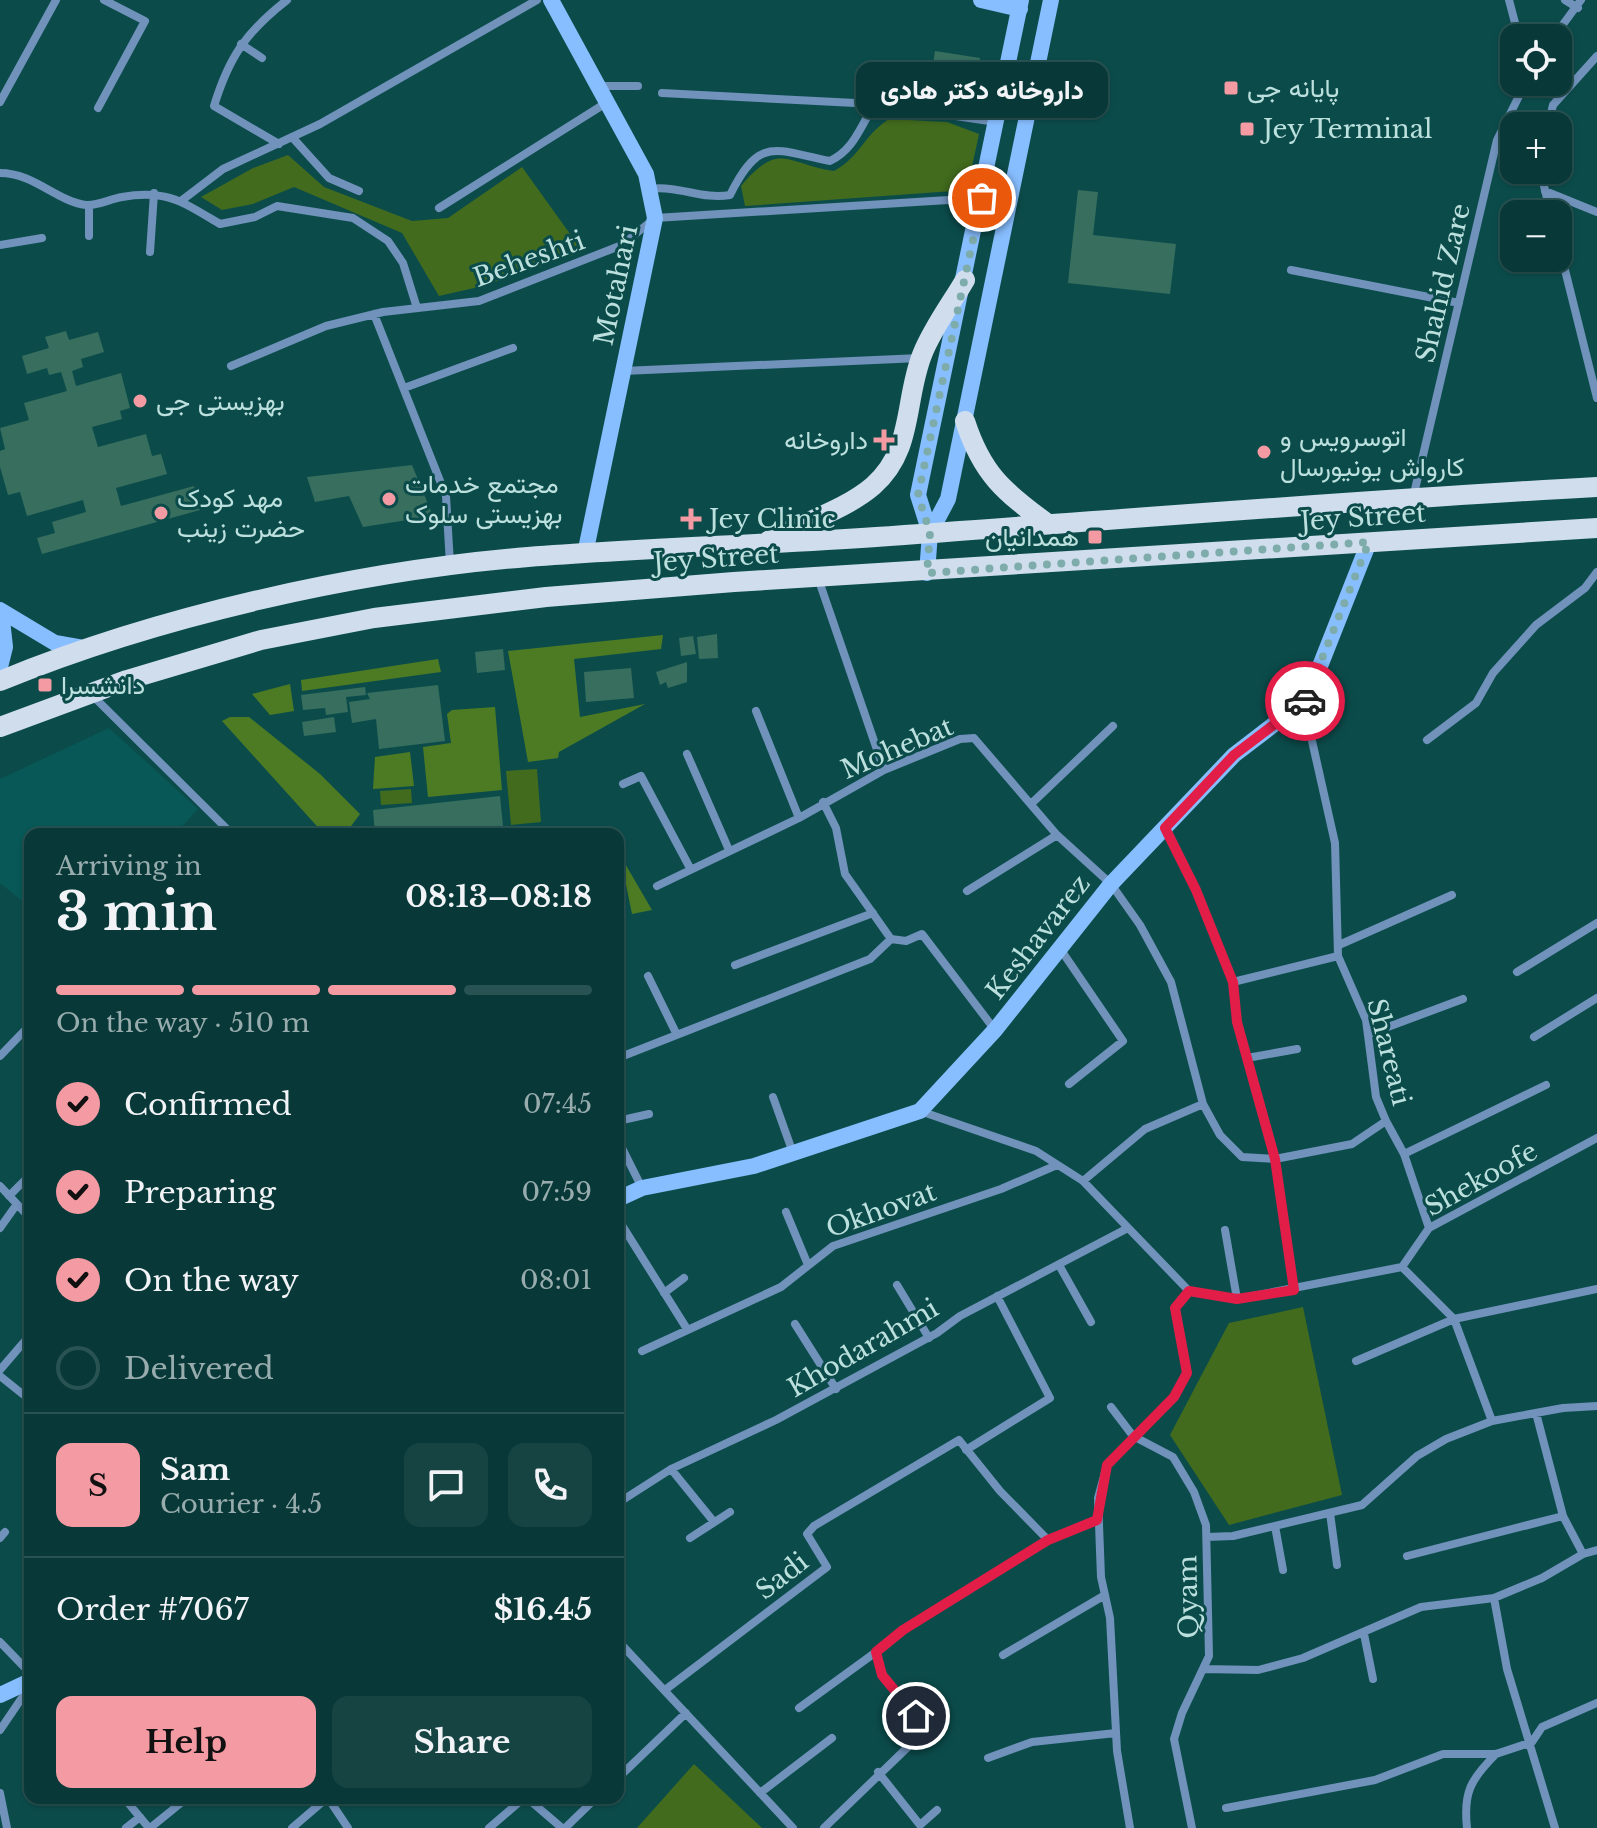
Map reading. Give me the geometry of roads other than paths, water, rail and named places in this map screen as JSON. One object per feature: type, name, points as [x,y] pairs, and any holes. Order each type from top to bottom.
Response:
[{"type":"main road","points":[[761,545],[874,485],[895,461],[908,428],[920,358],[965,280]]},
{"type":"main road","points":[[965,421],[975,452],[990,477],[1048,524]]},
{"type":"main road","name":"Jey Street","points":[[0,681],[89,649],[250,602],[369,577],[585,554],[761,545],[1597,487]]},
{"type":"main road","name":"Jey Street","points":[[0,727],[89,693],[261,640],[374,618],[546,597],[818,577],[927,573],[1369,542],[1597,531]]},
{"type":"street","points":[[0,102],[56,0]]},
{"type":"street","points":[[98,108],[145,21],[104,0]]},
{"type":"street","points":[[279,144],[214,106],[226,67],[241,44],[255,25],[287,0]]},
{"type":"street","points":[[181,201],[223,169],[279,144],[537,0]]},
{"type":"street","name":"Motahari","points":[[551,0],[646,174],[655,218],[585,554]]},
{"type":"street","points":[[927,573],[930,533],[918,495],[1020,4],[981,0]]},
{"type":"street","points":[[930,533],[948,499],[1051,0]]},
{"type":"street","points":[[1509,0],[1515,24]]},
{"type":"street","points":[[1564,24],[1580,4],[1565,0]]},
{"type":"street","points":[[241,44],[262,58]]},
{"type":"street","points":[[1012,48],[1029,45],[1040,53]]},
{"type":"street","points":[[1551,112],[1553,105],[1597,56]]},
{"type":"street","points":[[598,86],[638,86]]},
{"type":"street","points":[[662,93],[875,104],[997,122]]},
{"type":"street","name":"Shahid Zare","points":[[1413,499],[1497,140],[1519,96]]},
{"type":"street","points":[[439,208],[607,102]]},
{"type":"street","points":[[650,189],[669,186],[698,195],[730,195],[738,179],[762,152],[782,148],[830,161],[844,155],[875,104]]},
{"type":"street","points":[[292,137],[329,178],[359,191]]},
{"type":"street","points":[[0,173],[49,187],[69,201],[89,206],[154,193],[181,201],[220,224],[255,217],[277,206],[353,218],[388,241],[403,263],[417,308]]},
{"type":"street","points":[[1543,184],[1547,200]]},
{"type":"street","points":[[1545,191],[1597,212]]},
{"type":"street","points":[[150,252],[154,193]]},
{"type":"street","points":[[655,218],[982,198]]},
{"type":"street","points":[[89,206],[89,236]]},
{"type":"street","name":"Beheshti","points":[[231,366],[326,326],[374,314],[479,301],[622,245],[655,218]]},
{"type":"street","points":[[0,245],[42,238]]},
{"type":"street","points":[[1291,270],[1459,303]]},
{"type":"street","points":[[1566,272],[1597,398]]},
{"type":"street","points":[[374,314],[446,496],[450,568]]},
{"type":"street","points":[[404,388],[513,348]]},
{"type":"street","points":[[622,371],[920,358]]},
{"type":"street","points":[[1307,699],[1369,542]]},
{"type":"street","points":[[1427,740],[1476,703],[1493,673],[1515,647],[1547,615],[1585,588],[1597,572]]},
{"type":"street","points":[[818,577],[884,770]]},
{"type":"street","points":[[0,611],[55,643],[89,649]]},
{"type":"street","points":[[0,611],[5,647],[0,667]]},
{"type":"street","points":[[89,693],[226,828]]},
{"type":"street","name":"Keshavarez","points":[[624,1196],[642,1188],[793,1154],[920,1111],[995,1030],[1111,884],[1234,755],[1307,699]]},
{"type":"street","name":"Shareati","points":[[1275,1159],[1352,1144],[1386,1121],[1376,1097],[1369,1034],[1338,956],[1335,843],[1310,732],[1307,699]]},
{"type":"street","points":[[756,711],[799,818]]},
{"type":"street","points":[[1032,803],[1113,726]]},
{"type":"street","name":"Mohebat","points":[[657,886],[799,818],[884,770],[960,739],[974,738],[1057,835],[1111,884],[1140,925],[1171,982],[1203,1104],[1220,1135],[1242,1157],[1275,1159]]},
{"type":"street","points":[[687,754],[729,850]]},
{"type":"street","points":[[623,784],[641,776],[690,868]]},
{"type":"street","points":[[823,802],[836,828],[845,874],[891,939],[906,941],[922,934],[995,1030]]},
{"type":"street","points":[[1165,828],[1196,890],[1233,982],[1237,1022],[1275,1159],[1294,1290]]},
{"type":"street","points":[[967,891],[1057,835]]},
{"type":"street","points":[[1339,945],[1452,895]]},
{"type":"street","points":[[735,965],[873,913]]},
{"type":"street","points":[[1517,972],[1597,923]]},
{"type":"street","points":[[624,1055],[870,959],[891,939]]},
{"type":"street","points":[[1061,950],[1123,1041],[1069,1084]]},
{"type":"street","points":[[1233,982],[1338,956]]},
{"type":"street","points":[[648,976],[676,1033]]},
{"type":"street","points":[[1534,1037],[1597,998]]},
{"type":"street","points":[[1369,1034],[1463,999]]},
{"type":"street","points":[[0,1056],[24,1031]]},
{"type":"street","points":[[1247,1058],[1297,1049]]},
{"type":"street","points":[[1404,1154],[1546,1085]]},
{"type":"street","points":[[773,1097],[793,1154]]},
{"type":"street","points":[[1083,1181],[1145,1129],[1203,1104]]},
{"type":"street","points":[[920,1111],[1036,1151],[1083,1181],[1189,1291],[1237,1299],[1402,1267],[1454,1319],[1492,1421]]},
{"type":"street","points":[[624,1120],[649,1114]]},
{"type":"street","points":[[1386,1121],[1404,1154],[1429,1228]]},
{"type":"street","name":"Shekoofe","points":[[1402,1267],[1429,1228],[1597,1138]]},
{"type":"street","points":[[624,1152],[642,1188]]},
{"type":"street","name":"Okhovat","points":[[642,1351],[759,1299],[833,1246],[1001,1189],[1057,1165]]},
{"type":"street","points":[[9,1196],[24,1181]]},
{"type":"street","points":[[0,1186],[24,1212]]},
{"type":"street","points":[[0,1228],[17,1204]]},
{"type":"street","points":[[786,1212],[808,1265]]},
{"type":"street","name":"Khodarahmi","points":[[624,1499],[671,1469],[836,1389],[997,1296],[1128,1228]]},
{"type":"street","points":[[624,1229],[687,1329]]},
{"type":"street","points":[[1225,1230],[1237,1299]]},
{"type":"street","points":[[1059,1265],[1091,1322]]},
{"type":"street","points":[[664,1293],[684,1278]]},
{"type":"street","points":[[897,1285],[929,1338]]},
{"type":"street","points":[[1356,1361],[1454,1319],[1597,1289]]},
{"type":"street","points":[[1130,1828],[1116,1733],[1110,1618],[1097,1520],[1107,1465],[1174,1397],[1187,1373],[1175,1308],[1189,1291]]},
{"type":"street","points":[[997,1296],[1050,1398],[966,1450],[1048,1540]]},
{"type":"street","points":[[795,1324],[836,1389]]},
{"type":"street","points":[[24,1343],[0,1373],[24,1395]]},
{"type":"street","points":[[1207,1537],[1233,1536],[1362,1505],[1417,1456],[1446,1439],[1492,1421],[1597,1406]]},
{"type":"street","points":[[1111,1407],[1133,1436]]},
{"type":"street","points":[[1536,1413],[1563,1516],[1583,1554]]},
{"type":"street","name":"Qyam","points":[[1133,1436],[1173,1457],[1194,1492],[1207,1537],[1209,1656],[1182,1713],[1174,1739],[1192,1828]]},
{"type":"street","name":"Sadi","points":[[665,1690],[827,1567],[807,1534],[814,1526],[959,1440],[966,1450]]},
{"type":"street","points":[[671,1469],[714,1522]]},
{"type":"street","points":[[690,1538],[730,1512]]},
{"type":"street","points":[[1330,1513],[1337,1565]]},
{"type":"street","points":[[1407,1556],[1563,1516]]},
{"type":"street","points":[[799,1708],[903,1630],[1048,1540],[1097,1520]]},
{"type":"street","points":[[1275,1526],[1283,1570]]},
{"type":"street","points":[[1203,1669],[1258,1670],[1303,1658],[1421,1607],[1494,1598],[1597,1550]]},
{"type":"street","points":[[1003,1655],[1105,1595]]},
{"type":"street","points":[[1494,1598],[1507,1669],[1532,1742],[1555,1828]]},
{"type":"street","points":[[1364,1634],[1373,1679]]},
{"type":"street","points":[[0,1642],[24,1667]]},
{"type":"street","points":[[624,1647],[793,1828]]},
{"type":"street","points":[[824,1828],[878,1772],[911,1744],[917,1732],[916,1716],[882,1675],[876,1652]]},
{"type":"street","points":[[0,1695],[24,1685]]},
{"type":"street","points":[[0,1730],[24,1692]]},
{"type":"street","points":[[1226,1808],[1375,1780],[1443,1754],[1496,1754],[1532,1742],[1542,1727],[1597,1703]]},
{"type":"street","points":[[624,1772],[686,1713]]},
{"type":"street","points":[[988,1758],[1032,1742],[1116,1733]]},
{"type":"street","points":[[760,1793],[832,1738]]},
{"type":"street","points":[[1467,1828],[1465,1806],[1473,1777],[1496,1754]]},
{"type":"street","points":[[878,1772],[920,1825],[937,1810]]},
{"type":"street","points":[[0,1793],[7,1828]]},
{"type":"street","points":[[129,1804],[149,1828],[179,1804]]},
{"type":"street","points":[[292,1828],[321,1804]]},
{"type":"street","points":[[332,1804],[348,1828]]},
{"type":"street","points":[[489,1828],[519,1804]]},
{"type":"street","points":[[534,1804],[564,1828],[590,1804]]},
{"type":"street","points":[[126,1828],[140,1817]]},
{"type":"place","name":"پایانه جی","points":[[1231,88]]},
{"type":"place","name":"Jey Terminal","points":[[1247,129]]},
{"type":"place","name":"داروخانه دکتر هادی","points":[[982,198]]},
{"type":"place","name":"بهزیستی جی","points":[[140,401]]},
{"type":"place","name":"داروخانه","points":[[884,440]]},
{"type":"place","name":"اتوسرویس و کارواش یونیورسال","points":[[1264,452]]},
{"type":"place","name":"مجتمع خدمات بهزیستی سلوک","points":[[389,499]]},
{"type":"place","name":"مهد کودک حضرت زینب","points":[[161,513]]},
{"type":"place","name":"Jey Clinic","points":[[691,519]]},
{"type":"place","name":"همدانیان","points":[[1095,537]]},
{"type":"place","name":"دانشسرا","points":[[45,685]]}]
